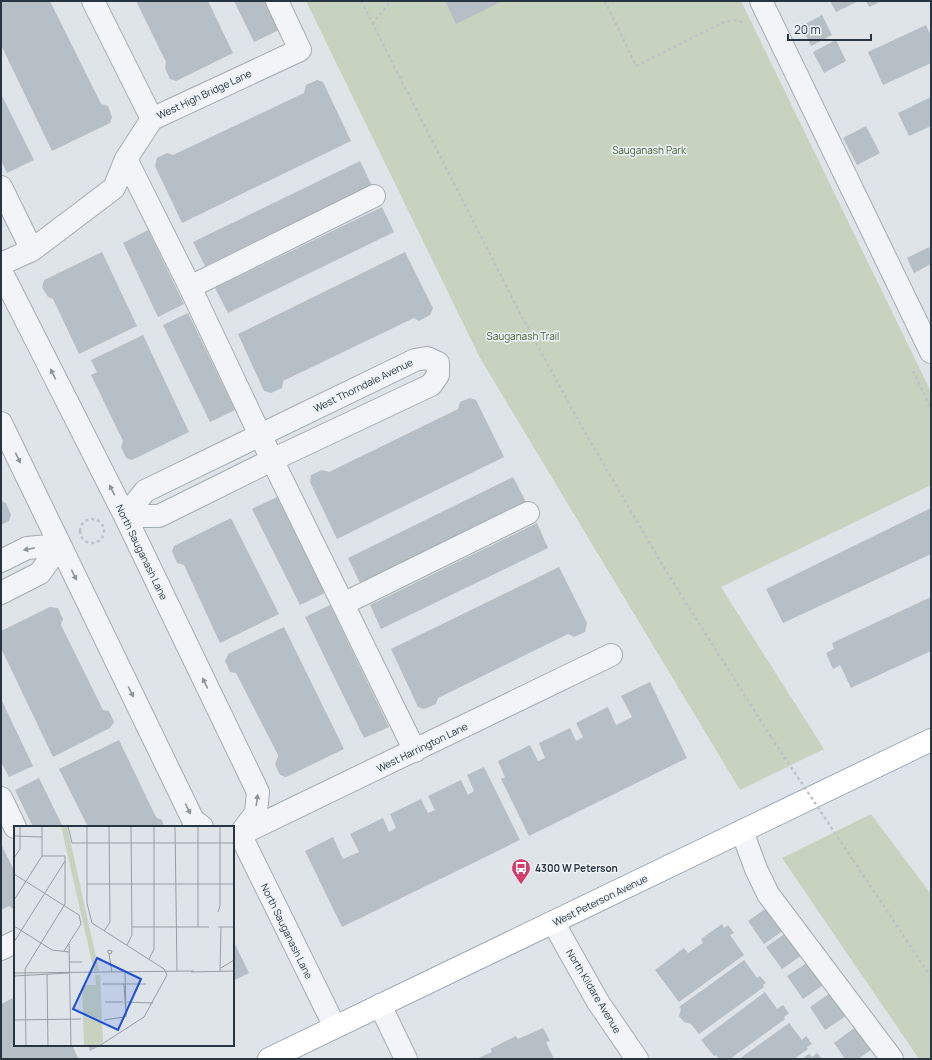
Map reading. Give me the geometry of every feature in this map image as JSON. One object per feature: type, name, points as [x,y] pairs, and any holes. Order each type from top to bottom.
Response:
[{"type":"main road","name":"West Peterson Avenue","points":[[269,1059],[931,740]]},
{"type":"street","points":[[93,1],[152,119]]},
{"type":"street","name":"West High Bridge Lane","points":[[1,264],[32,250],[114,188],[126,159],[152,119],[300,50],[277,1]]},
{"type":"street","points":[[761,1],[931,352]]},
{"type":"street","points":[[126,159],[190,287],[272,460],[415,750]]},
{"type":"street","points":[[1,187],[32,250]]},
{"type":"street","points":[[190,287],[374,196]]},
{"type":"street","name":"North Sauganash Lane","points":[[1,271],[125,516],[258,792],[256,813],[235,835],[335,1028]]},
{"type":"street","name":"West Thorndale Avenue","points":[[427,358],[438,363],[438,375],[431,385],[272,460],[159,516],[125,516],[145,491],[415,360],[427,358]]},
{"type":"street","points":[[1,423],[193,820],[201,826]]},
{"type":"street","points":[[343,604],[528,513]]},
{"type":"street","points":[[1,561],[27,548],[60,545]]},
{"type":"street","points":[[1,593],[40,573],[60,545]]},
{"type":"street","name":"West Harrington Lane","points":[[235,835],[611,655]]},
{"type":"street","points":[[1,798],[15,826]]},
{"type":"street","points":[[742,831],[756,869],[768,894],[892,1059]]},
{"type":"street","name":"North Kildare Avenue","points":[[553,922],[598,1002],[637,1059]]},
{"type":"street","points":[[1,949],[14,942]]},
{"type":"street","points":[[380,1005],[406,1059]]},
{"type":"path","points":[[361,1],[522,317],[582,429],[666,571],[771,737],[931,977]]},
{"type":"path","points":[[372,24],[388,5],[388,1]]},
{"type":"path","points":[[605,1],[636,66],[722,23],[740,21],[743,24]]},
{"type":"path","points":[[910,366],[931,408]]},
{"type":"path","points":[[94,519],[103,526],[104,530],[102,538],[96,542],[88,543],[80,536],[79,532],[81,524],[87,520],[94,519]]},
{"type":"green space","name":"Sauganash Park","points":[[306,1],[741,1],[931,392],[931,485],[721,587],[824,749],[740,790],[480,358]]},
{"type":"green space","points":[[871,814],[931,894],[931,1059],[919,1059],[782,858]]},
{"type":"building","points":[[1,1],[50,1],[101,104],[108,106],[112,117],[110,123],[52,151],[1,45]]},
{"type":"building","points":[[136,1],[208,1],[233,53],[176,81],[170,79],[165,68],[166,62]]},
{"type":"building","points":[[234,1],[265,1],[279,30],[254,42]]},
{"type":"building","points":[[445,1],[503,1],[456,24]]},
{"type":"building","points":[[830,1],[859,1],[836,12]]},
{"type":"building","points":[[866,1],[882,1],[869,7]]},
{"type":"building","points":[[822,15],[832,35],[811,46],[802,26]]},
{"type":"building","points":[[926,25],[931,36],[931,63],[883,85],[868,52]]},
{"type":"building","points":[[836,40],[846,61],[824,73],[813,52]]},
{"type":"building","points":[[317,80],[323,82],[351,141],[182,223],[155,166],[157,158],[167,153],[173,155],[304,93],[306,85]]},
{"type":"building","points":[[1,94],[34,160],[7,173],[1,160]]},
{"type":"building","points":[[931,97],[931,126],[909,136],[898,113]]},
{"type":"building","points":[[866,126],[880,153],[857,165],[843,138]]},
{"type":"building","points":[[360,161],[372,186],[205,266],[193,242]]},
{"type":"building","points":[[382,207],[394,232],[228,313],[215,288]]},
{"type":"building","points":[[148,230],[184,304],[158,317],[123,243]]},
{"type":"building","points":[[929,247],[931,252],[931,264],[914,273],[907,258]]},
{"type":"building","points":[[102,252],[137,326],[79,354],[53,299],[48,297],[42,287],[44,280]]},
{"type":"building","points":[[405,252],[433,308],[430,315],[419,321],[414,318],[283,381],[282,388],[271,393],[264,391],[238,334]]},
{"type":"building","points":[[188,313],[235,410],[210,422],[163,325]]},
{"type":"building","points":[[143,335],[189,432],[132,460],[126,458],[121,447],[123,441],[91,375],[97,372],[91,360]]},
{"type":"building","points":[[470,398],[476,400],[504,457],[337,539],[310,482],[311,475],[322,470],[329,472],[458,409],[460,402]]},
{"type":"building","points":[[513,477],[526,502],[360,583],[348,558]]},
{"type":"building","points":[[277,497],[325,593],[300,605],[252,509]]},
{"type":"building","points":[[1,501],[6,503],[11,515],[9,521],[1,525]]},
{"type":"building","points":[[931,508],[931,554],[783,623],[766,589]]},
{"type":"building","points":[[231,518],[279,614],[220,643],[184,565],[177,563],[172,551],[174,546]]},
{"type":"building","points":[[537,523],[548,548],[381,629],[370,605]]},
{"type":"building","points":[[559,567],[587,623],[585,632],[574,637],[568,634],[438,698],[436,704],[424,709],[418,707],[391,649]]},
{"type":"building","points":[[931,597],[931,651],[851,688],[840,665],[833,669],[826,653],[834,649],[832,643]]},
{"type":"building","points":[[330,605],[389,727],[364,738],[305,617]]},
{"type":"building","points":[[50,607],[58,608],[63,619],[61,625],[103,710],[109,711],[114,722],[110,728],[53,757],[1,648],[1,631]]},
{"type":"building","points":[[284,627],[344,749],[286,777],[280,775],[275,764],[278,755],[236,673],[230,672],[225,661],[228,654]]},
{"type":"building","points":[[650,682],[687,758],[529,836],[501,779],[505,777],[498,761],[530,745],[538,761],[545,758],[539,743],[570,728],[576,741],[583,737],[576,723],[608,707],[616,725],[632,717],[621,696]]},
{"type":"building","points":[[1,699],[33,766],[9,777],[1,762]]},
{"type":"building","points":[[119,740],[153,811],[157,818],[162,820],[164,826],[88,826],[59,769]]},
{"type":"building","points":[[484,767],[520,840],[342,927],[305,851],[333,837],[343,859],[359,852],[350,834],[383,818],[389,832],[396,828],[390,814],[421,799],[428,813],[435,810],[428,796],[461,780],[468,795],[474,791],[467,775]]},
{"type":"building","points":[[39,778],[63,826],[33,826],[15,790]]},
{"type":"building","points":[[1,844],[14,870],[14,909],[9,906],[1,910]]},
{"type":"building","points":[[771,905],[787,928],[764,944],[748,921]]},
{"type":"building","points":[[722,924],[724,928],[728,925],[734,933],[730,935],[744,955],[679,1002],[655,970],[684,948],[688,953],[703,943],[701,939]]},
{"type":"building","points":[[789,931],[805,953],[782,969],[766,947]]},
{"type":"building","points":[[234,942],[249,973],[234,980]]},
{"type":"building","points":[[744,960],[757,978],[760,976],[766,983],[763,985],[764,987],[699,1034],[691,1024],[684,1022],[679,1016],[681,1009],[679,1007]]},
{"type":"building","points":[[811,960],[826,983],[803,999],[787,976]]},
{"type":"building","points":[[833,991],[849,1014],[825,1030],[810,1007]]},
{"type":"building","points":[[765,992],[777,1009],[783,1005],[789,1013],[784,1017],[785,1019],[730,1059],[719,1059],[716,1055],[714,1056],[701,1040]]},
{"type":"building","points":[[14,998],[14,1046],[72,1046],[78,1058],[1,1059],[1,1004]]},
{"type":"building","points":[[789,1023],[802,1040],[806,1036],[812,1044],[807,1047],[808,1049],[794,1059],[739,1059]]},
{"type":"building","points":[[857,1026],[872,1049],[858,1059],[845,1059],[834,1043]]},
{"type":"building","points":[[543,1028],[550,1041],[546,1042],[554,1059],[476,1059],[492,1052],[490,1049],[516,1036],[518,1039]]},
{"type":"building","points":[[88,1046],[100,1046],[90,1051]]},
{"type":"building","points":[[817,1053],[822,1059],[802,1059],[809,1054],[812,1057]]},
{"type":"place","name":"4300 W Peterson","points":[[521,885]]},
{"type":"park label","name":"Sauganash Trail","points":[[523,336]]}]
